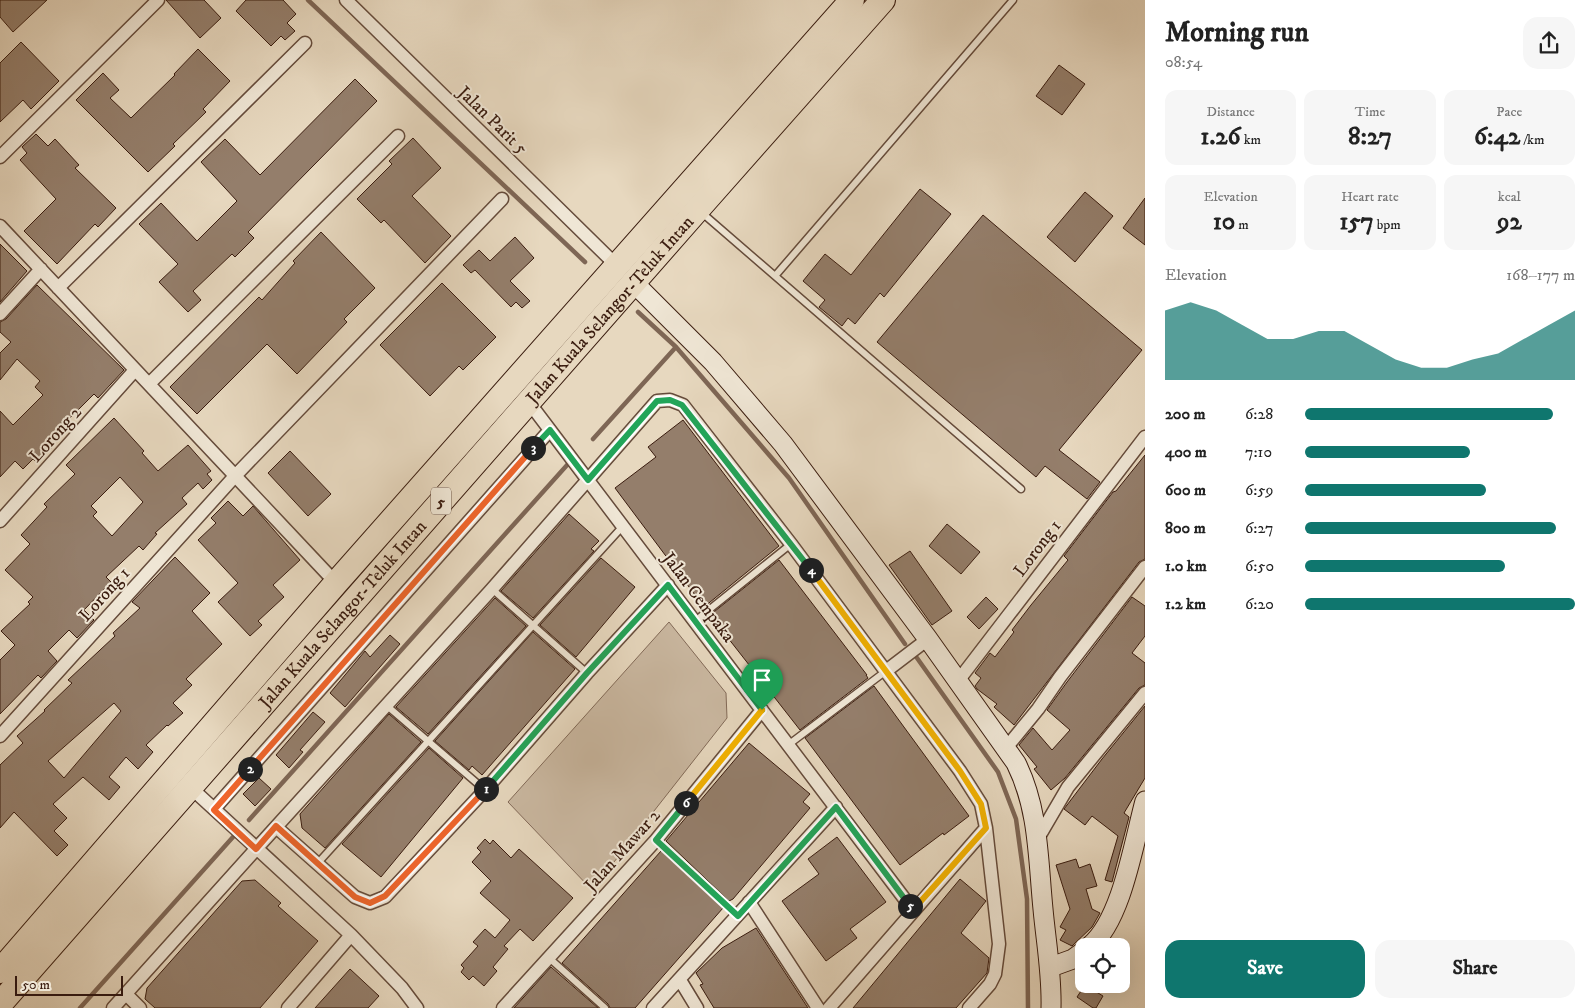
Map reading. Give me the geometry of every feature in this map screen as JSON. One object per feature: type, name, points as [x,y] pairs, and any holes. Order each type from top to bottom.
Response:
[{"type":"highway","name":"Jalan Kuala Selangor-Teluk Intan","points":[[0,971],[336,583],[852,0]]},
{"type":"highway","name":"Jalan Kuala Selangor-Teluk Intan","points":[[0,1004],[528,401],[634,283],[705,215],[883,0]]},
{"type":"street","points":[[0,157],[158,0]]},
{"type":"street","name":"Jalan Parit 5","points":[[346,0],[616,265]]},
{"type":"street","points":[[58,288],[306,43]]},
{"type":"street","points":[[149,384],[398,136]]},
{"type":"street","name":"Lorong 1","points":[[0,736],[235,476],[502,199]]},
{"type":"street","points":[[0,226],[336,583]]},
{"type":"street","points":[[0,314],[41,270]]},
{"type":"street","points":[[634,283],[713,362],[783,444],[928,639],[1016,763],[1024,778],[1034,818],[1051,967],[1052,1008]]},
{"type":"street","name":"Lorong 2","points":[[0,521],[135,370]]},
{"type":"street","points":[[113,1008],[492,589],[657,401],[670,400],[682,405],[791,544],[971,786],[981,804],[986,828],[999,944],[995,974],[990,984],[969,1008]]},
{"type":"street","name":"Jalan Cempaka","points":[[528,401],[913,910]]},
{"type":"street","points":[[214,810],[550,430]]},
{"type":"street","name":"Lorong 1","points":[[958,681],[1145,438]]},
{"type":"street","points":[[1006,748],[1038,709],[1060,677],[1145,566]]},
{"type":"street","points":[[276,826],[355,897],[370,903],[385,896],[485,790],[587,673],[668,585]]},
{"type":"street","points":[[886,671],[928,639]]},
{"type":"street","points":[[1037,840],[1068,787],[1145,693]]},
{"type":"street","name":"Jalan Mawar 2","points":[[503,1008],[656,840],[762,710]]},
{"type":"street","points":[[189,786],[351,935],[402,988],[417,1008]]},
{"type":"street","points":[[1098,938],[1111,918],[1122,890],[1141,832],[1145,801]]},
{"type":"street","points":[[653,1008],[836,807]]},
{"type":"street","points":[[829,1008],[986,828]]},
{"type":"street","points":[[749,902],[818,1008]]},
{"type":"street","points":[[288,1008],[351,935]]},
{"type":"street","points":[[1051,967],[1075,957]]},
{"type":"street","points":[[680,980],[697,1008]]},
{"type":"street","points":[[126,994],[140,1008]]},
{"type":"lane","points":[[775,276],[1013,0]]},
{"type":"lane","points":[[705,215],[1021,489]]},
{"type":"lane","points":[[317,864],[623,526]]},
{"type":"lane","points":[[695,621],[791,544]]},
{"type":"lane","points":[[492,589],[587,673]]},
{"type":"lane","points":[[788,745],[886,671]]},
{"type":"lane","points":[[386,705],[485,790]]},
{"type":"lane","points":[[656,840],[738,916]]},
{"type":"lane","points":[[548,957],[605,1008]]},
{"type":"shaded area","points":[[669,622],[726,693],[727,718],[592,890],[508,802]]},
{"type":"building","points":[[0,0],[47,0],[13,32],[0,17]]},
{"type":"building","points":[[166,0],[204,0],[221,18],[200,38]]},
{"type":"building","points":[[246,0],[283,0],[296,14],[287,23],[295,31],[285,40],[281,36],[271,46],[236,11]]},
{"type":"building","points":[[21,42],[59,81],[31,109],[23,100],[0,122],[0,63]]},
{"type":"building","points":[[198,49],[230,81],[203,109],[206,112],[148,172],[76,100],[103,73],[119,90],[110,98],[131,118],[175,75]]},
{"type":"building","points":[[1059,65],[1085,84],[1062,115],[1036,96]]},
{"type":"building","points":[[355,79],[377,101],[248,232],[254,238],[235,257],[232,254],[193,291],[201,300],[188,312],[159,282],[178,264],[139,224],[161,203],[197,241],[237,201],[201,162],[225,139],[260,175]]},
{"type":"building","points":[[36,134],[48,146],[55,139],[79,165],[75,168],[116,208],[98,227],[95,224],[57,264],[24,231],[56,199],[20,160],[27,153],[22,147]]},
{"type":"building","points":[[413,138],[441,168],[412,196],[451,236],[425,263],[384,220],[381,223],[357,199],[392,164],[389,161]]},
{"type":"building","points":[[920,189],[951,214],[884,297],[880,293],[855,324],[848,318],[842,326],[819,307],[825,300],[803,281],[825,254],[851,275]]},
{"type":"building","points":[[1085,192],[1113,216],[1075,262],[1047,237]]},
{"type":"building","points":[[1145,198],[1145,245],[1123,228]]},
{"type":"building","points":[[983,215],[1142,350],[1059,450],[1100,482],[1087,499],[1045,466],[1036,477],[877,342]]},
{"type":"building","points":[[321,232],[375,288],[344,319],[347,322],[297,374],[267,344],[197,414],[170,387],[259,297],[262,300],[295,263],[293,261]]},
{"type":"building","points":[[515,237],[534,258],[510,281],[530,301],[522,308],[516,302],[511,307],[475,270],[471,273],[463,265],[479,250],[490,261]]},
{"type":"building","points":[[0,244],[27,271],[0,302]]},
{"type":"building","points":[[442,283],[496,337],[463,370],[459,366],[430,396],[380,345]]},
{"type":"building","points":[[37,285],[124,370],[98,398],[94,394],[48,440],[54,446],[37,463],[33,459],[23,469],[15,461],[0,477],[0,411],[13,425],[43,395],[35,387],[40,381],[17,359],[0,380],[0,353],[11,342],[0,332],[0,322],[6,319]]},
{"type":"building","points":[[114,418],[144,451],[142,453],[158,471],[188,445],[211,471],[207,474],[212,480],[203,489],[198,483],[182,498],[187,504],[155,533],[157,534],[143,550],[139,546],[106,577],[111,582],[84,610],[94,620],[77,638],[69,630],[48,651],[57,661],[41,678],[38,675],[0,714],[0,660],[15,645],[1,631],[30,604],[28,602],[33,597],[5,570],[30,544],[21,535],[47,507],[44,504],[75,474],[66,465]],"holes":[[[120,477],[143,502],[112,536],[93,516],[97,512],[91,506]]]},
{"type":"building","points":[[683,420],[779,546],[704,607],[615,488],[656,457],[648,447]]},
{"type":"building","points":[[290,451],[331,494],[308,516],[268,473]]},
{"type":"building","points":[[1145,455],[1145,559],[1139,562],[1014,725],[994,707],[997,704],[977,689],[975,686],[981,678],[975,673],[990,653],[995,657],[1014,632],[1012,630],[1068,560],[1064,556],[1113,492],[1116,491]]},
{"type":"building","points":[[228,501],[243,516],[253,506],[300,560],[273,585],[284,597],[258,621],[262,625],[250,636],[218,602],[238,583],[198,540],[216,523],[211,518]]},
{"type":"building","points":[[569,514],[599,541],[591,549],[594,551],[533,618],[501,591]]},
{"type":"building","points":[[947,524],[980,552],[961,574],[929,546]]},
{"type":"building","points":[[910,551],[952,611],[932,625],[889,565]]},
{"type":"building","points":[[175,557],[210,593],[192,611],[222,644],[186,679],[192,685],[173,703],[183,713],[146,745],[153,752],[138,769],[126,757],[109,777],[120,787],[109,800],[83,777],[53,804],[67,818],[54,831],[68,845],[57,856],[14,812],[0,828],[0,765],[23,743],[17,736],[72,683],[68,680],[115,636],[113,633],[140,608],[132,602]],"holes":[[[114,703],[121,711],[64,778],[48,761]]]},
{"type":"building","points":[[601,558],[635,587],[576,657],[540,625]]},
{"type":"building","points":[[779,560],[868,678],[800,730],[710,615]]},
{"type":"building","points":[[986,597],[998,609],[979,629],[967,617]]},
{"type":"building","points":[[1132,597],[1145,606],[1145,636],[1132,653],[1145,663],[1145,685],[1139,688],[1065,778],[1051,790],[1034,769],[1037,767],[1019,745],[1033,728],[1052,750],[1070,730],[1047,710]]},
{"type":"building","points":[[495,598],[526,626],[428,734],[396,707]]},
{"type":"building","points":[[533,632],[575,669],[482,775],[472,766],[469,770],[435,741]]},
{"type":"building","points":[[390,635],[400,644],[345,707],[330,693],[365,651],[370,657]]},
{"type":"building","points":[[874,686],[969,816],[900,865],[805,738]]},
{"type":"building","points":[[1145,706],[1145,778],[1124,813],[1129,817],[1112,882],[1105,880],[1118,836],[1092,816],[1085,825],[1064,809]]},
{"type":"building","points":[[313,712],[325,722],[300,750],[303,752],[289,768],[276,755]]},
{"type":"building","points":[[389,714],[421,742],[325,848],[302,828],[300,814]]},
{"type":"building","points":[[749,743],[810,794],[803,802],[810,808],[733,899],[729,901],[666,841]]},
{"type":"building","points":[[429,748],[463,778],[381,877],[342,844]]},
{"type":"building","points":[[259,778],[271,789],[255,806],[243,794]]},
{"type":"building","points":[[837,837],[886,902],[850,929],[857,938],[826,961],[782,901],[819,874],[808,859]]},
{"type":"building","points":[[485,839],[490,844],[493,840],[511,858],[519,849],[573,898],[533,941],[520,929],[504,946],[508,949],[493,967],[497,971],[484,986],[473,976],[469,980],[461,972],[464,968],[461,965],[478,946],[473,942],[485,929],[495,938],[510,920],[480,893],[491,881],[472,862],[481,852],[477,848]]},
{"type":"building","points":[[661,851],[723,908],[635,1008],[610,1008],[608,1004],[562,963]]},
{"type":"building","points":[[1076,859],[1079,868],[1090,864],[1097,886],[1086,889],[1092,909],[1100,913],[1092,927],[1080,938],[1075,938],[1075,943],[1072,946],[1060,940],[1066,930],[1060,927],[1070,909],[1056,865]]},
{"type":"building","points":[[960,879],[986,901],[961,933],[989,958],[987,973],[956,1008],[853,1008]]},
{"type":"building","points":[[255,880],[281,903],[278,906],[318,941],[260,1008],[155,1008],[145,999],[147,988],[242,881]]},
{"type":"building","points":[[756,928],[808,1008],[714,1008],[700,985],[703,984],[696,973],[722,948]]},
{"type":"building","points":[[551,967],[598,1008],[514,1008]]},
{"type":"building","points":[[350,969],[379,996],[368,1008],[315,1008]]},
{"type":"building","points":[[1080,993],[1098,993],[1103,996],[1096,1008],[1093,1008],[1077,997]]},
{"type":"waterway","points":[[308,0],[585,262]]},
{"type":"waterway","points":[[638,312],[676,347],[789,478],[905,644]]},
{"type":"waterway","points":[[593,439],[676,347]]},
{"type":"waterway","points":[[249,820],[568,464]]},
{"type":"waterway","points":[[917,658],[998,772],[1016,819],[1027,899],[1028,1008]]},
{"type":"waterway","points":[[80,1008],[233,837]]},
{"type":"route","points":[[670,400],[682,405],[791,544],[971,786],[981,804],[986,828],[913,910],[836,807],[738,916],[656,840],[762,710],[668,585],[587,673],[485,790],[385,896],[370,903],[355,897],[276,826],[256,849],[214,810],[550,430],[588,480],[657,401],[670,400]]}]
